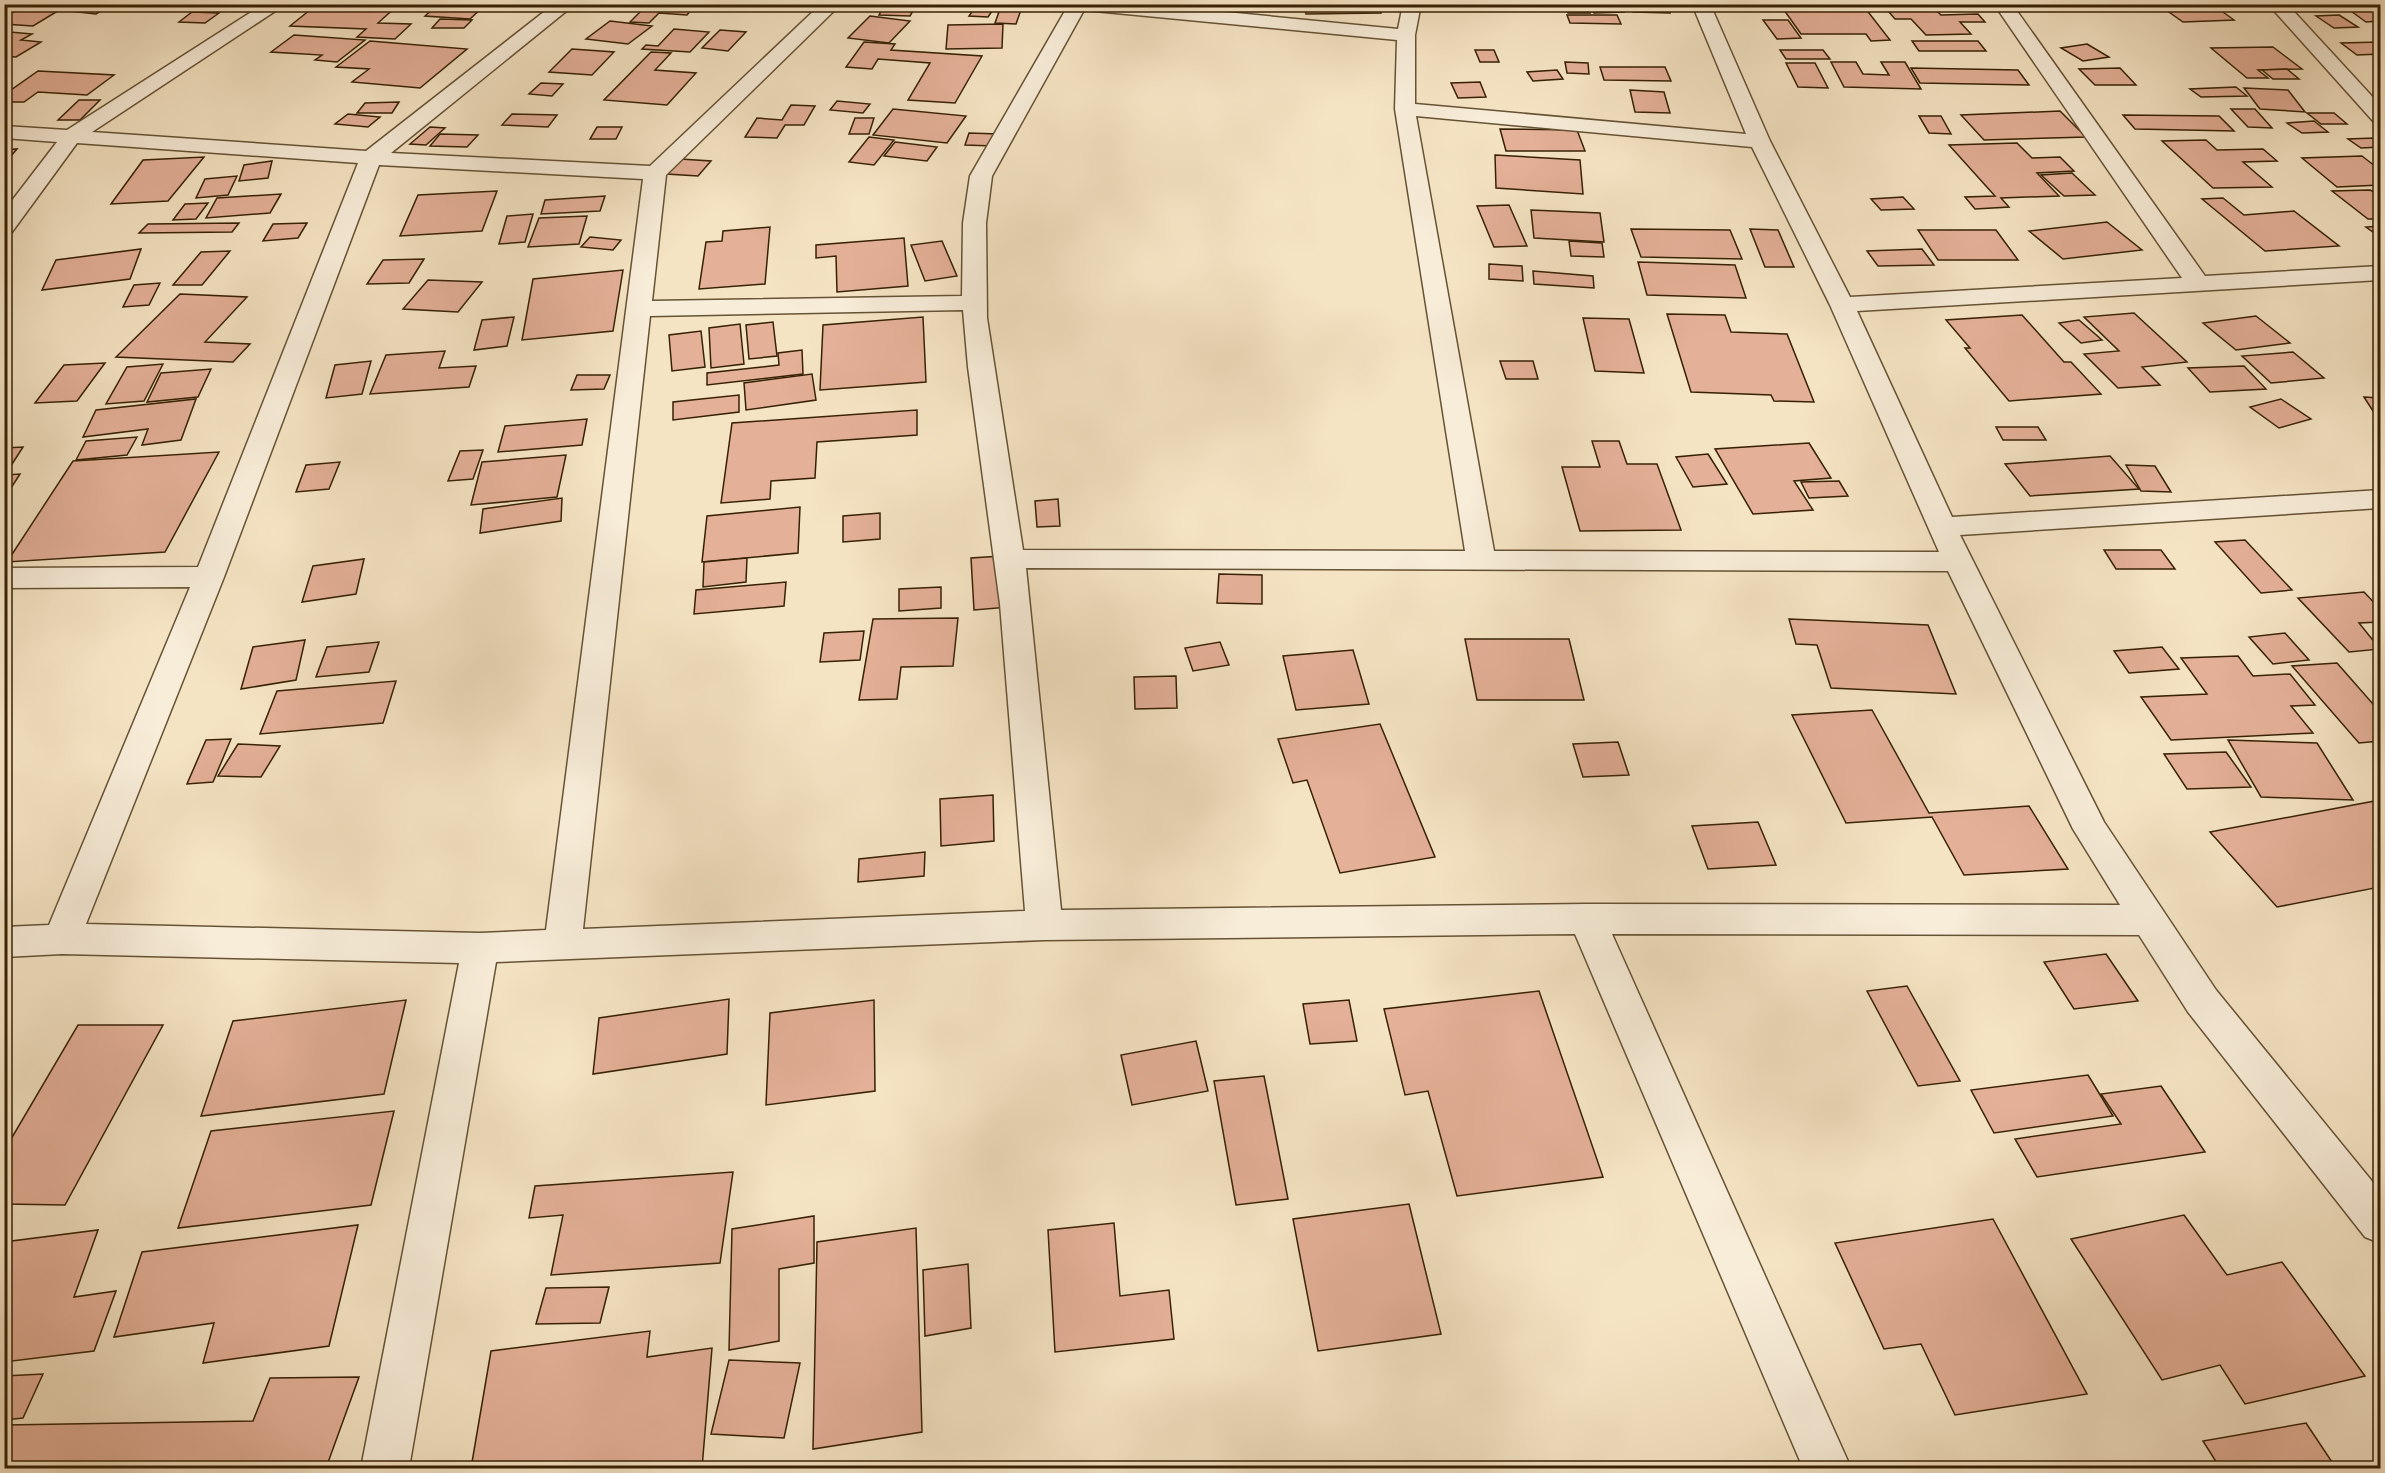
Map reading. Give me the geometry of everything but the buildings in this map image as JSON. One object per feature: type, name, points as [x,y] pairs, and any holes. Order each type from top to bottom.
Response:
[{"type":"street","points":[[4,227],[72,136],[277,4]]},
{"type":"street","points":[[62,939],[209,578],[371,158],[566,4]]},
{"type":"street","points":[[563,943],[655,173],[832,4]]},
{"type":"street","points":[[1044,925],[1010,560],[973,303],[976,199],[981,176],[1080,4],[1406,35]]},
{"type":"street","points":[[1412,4],[1406,35],[1405,109],[1481,561]]},
{"type":"street","points":[[1701,4],[1761,141],[1842,305],[1958,562],[2090,829],[2147,920],[2202,1001],[2380,1224]]},
{"type":"street","points":[[2003,4],[2198,283]]},
{"type":"street","points":[[2277,4],[2380,117]]},
{"type":"street","points":[[1405,109],[1761,141]]},
{"type":"street","points":[[4,132],[371,158],[655,173]]},
{"type":"street","points":[[1842,305],[2380,273]]},
{"type":"street","points":[[639,309],[973,303]]},
{"type":"street","points":[[1944,527],[2380,499]]},
{"type":"street","points":[[1010,560],[1958,562]]},
{"type":"street","points":[[4,578],[209,578]]},
{"type":"street","points":[[4,942],[62,939],[480,948],[1044,925],[1587,919],[2147,920]]},
{"type":"street","points":[[1587,919],[1827,1468]]},
{"type":"street","points":[[385,1468],[480,948]]}]
